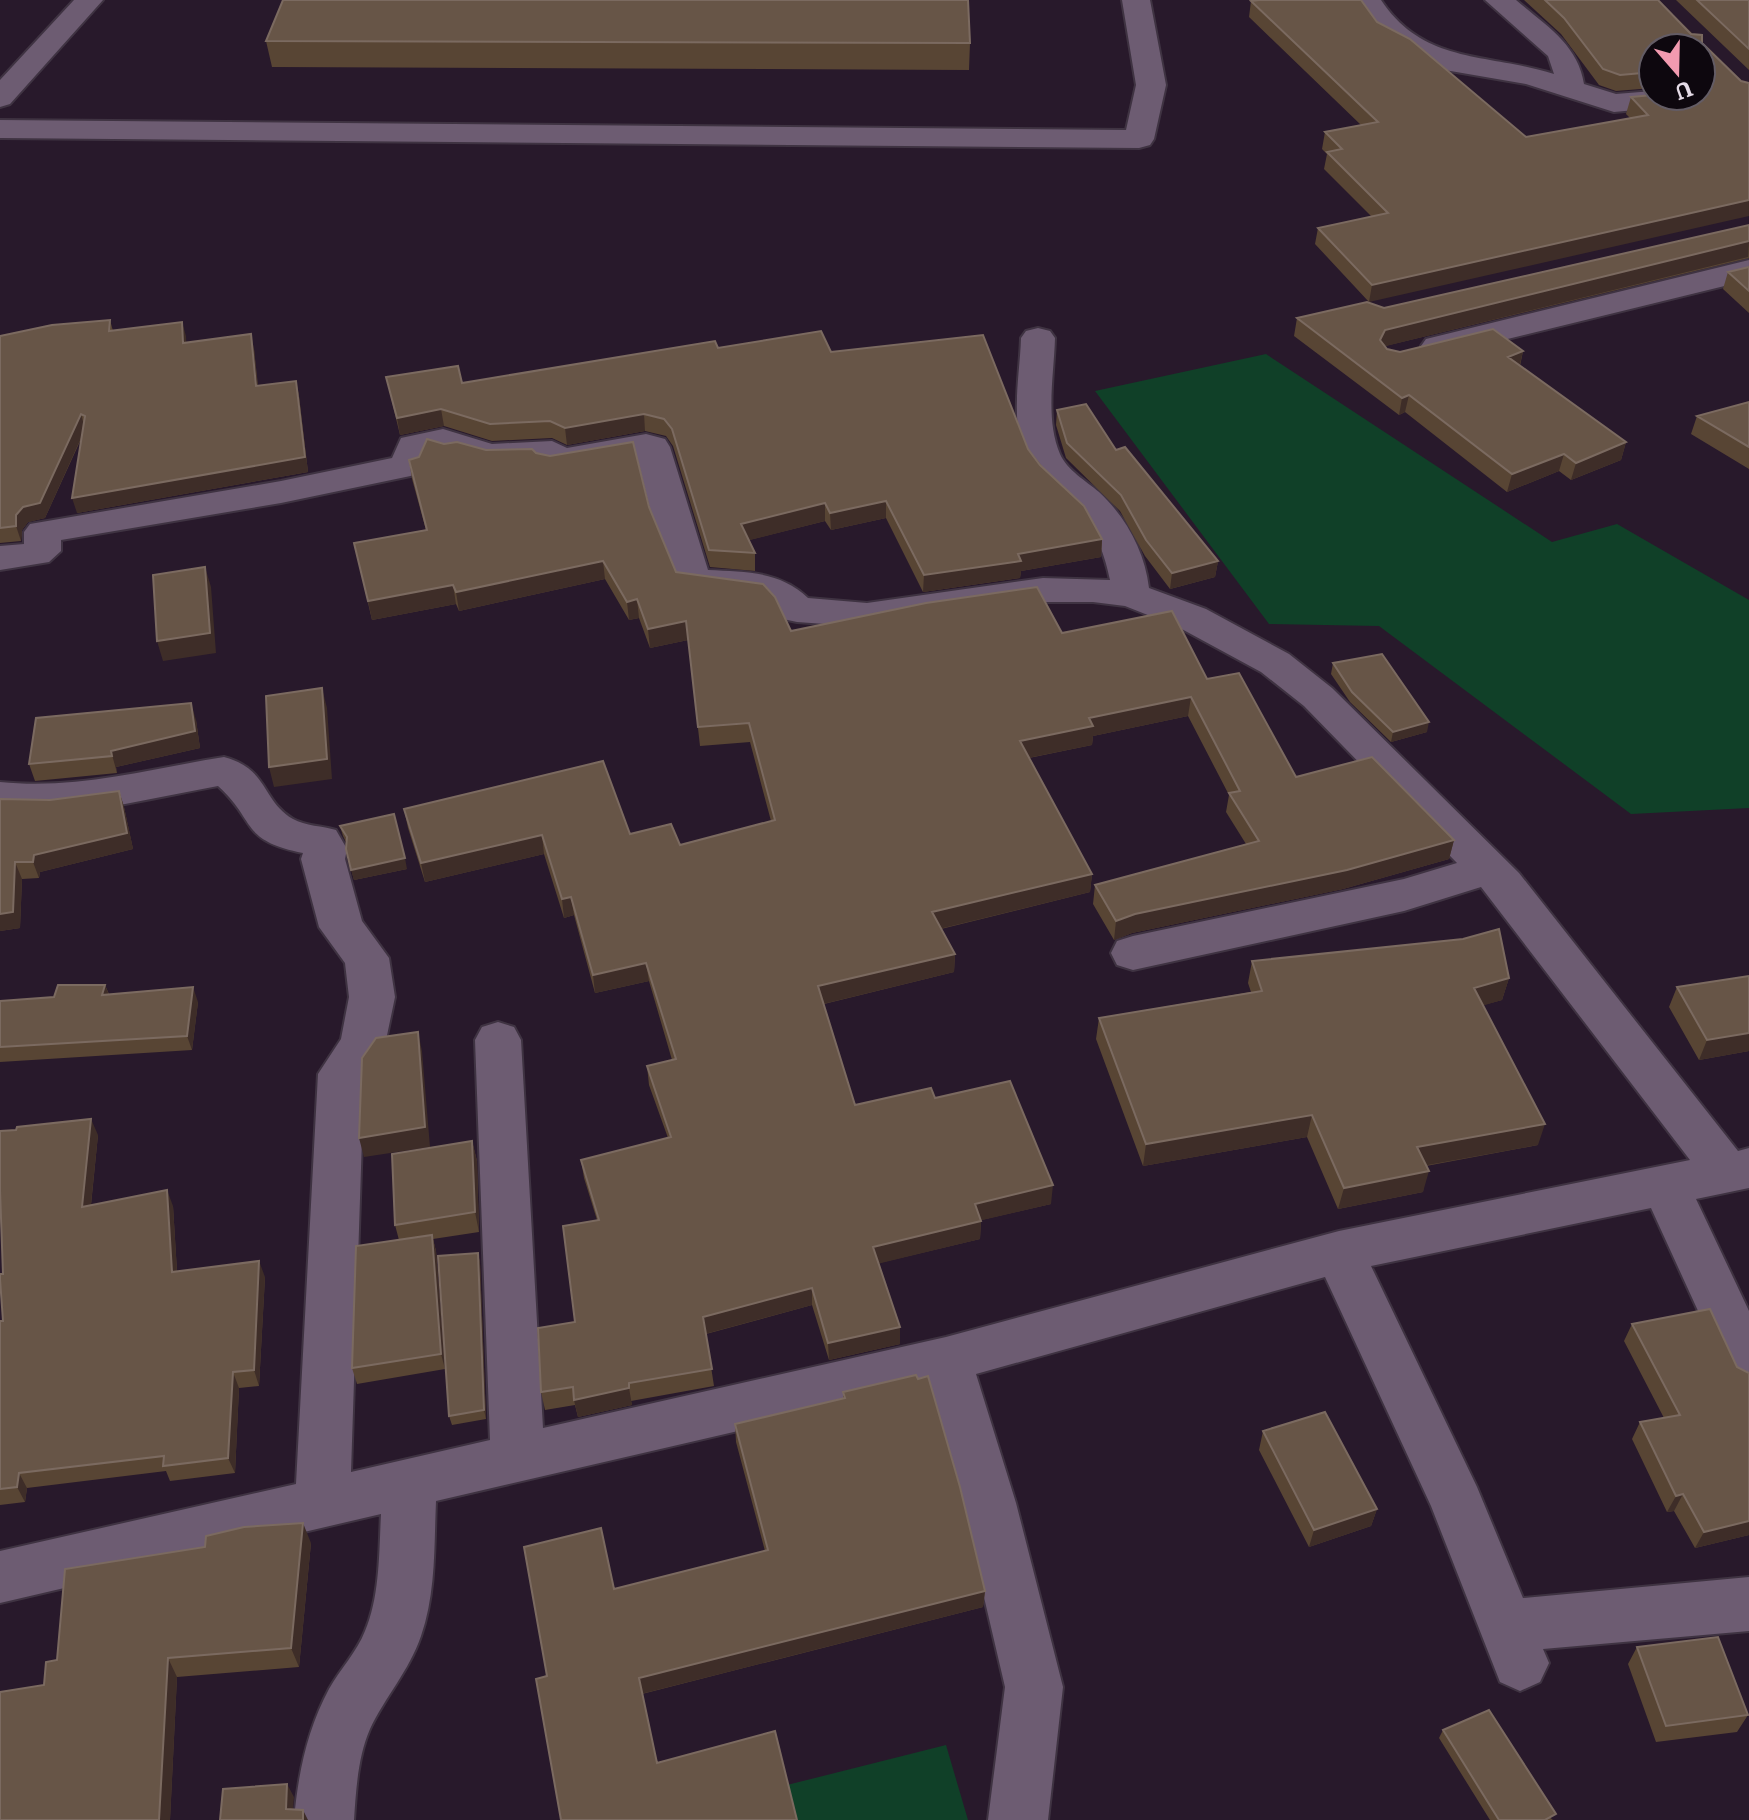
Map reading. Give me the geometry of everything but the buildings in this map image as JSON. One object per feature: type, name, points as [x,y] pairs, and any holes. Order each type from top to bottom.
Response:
[{"type":"street","points":[[0,98],[89,0]]},
{"type":"street","points":[[0,129],[1139,139],[1151,85],[1136,0]]},
{"type":"street","points":[[1367,0],[1386,29],[1435,57],[1458,65],[1531,76],[1614,103],[1637,101]]},
{"type":"street","points":[[1499,0],[1560,52],[1567,66],[1571,91]]},
{"type":"street","points":[[1412,352],[1749,270]]},
{"type":"street","points":[[1038,338],[1035,414],[1040,450],[1052,470],[1105,522],[1130,574],[1131,595]]},
{"type":"street","points":[[0,558],[42,551],[43,532],[281,492],[407,466],[414,446],[443,440],[448,449],[462,446],[489,455],[552,452],[552,461],[646,445],[652,447],[673,525],[693,581],[750,584],[778,591],[797,610],[867,615],[1043,590],[1093,590],[1131,595],[1192,618],[1275,663],[1318,697],[1490,869],[1738,1170],[1339,1252],[946,1360],[0,1577]]},
{"type":"street","points":[[0,797],[20,800],[83,798],[224,771],[242,782],[255,806],[277,830],[321,841],[326,849],[323,859],[341,927],[367,958],[372,997],[362,1045],[341,1074],[323,1502]]},
{"type":"street","points":[[1133,953],[1390,898],[1490,869]]},
{"type":"street","points":[[498,1040],[518,1458]]},
{"type":"street","points":[[1666,1186],[1749,1367]]},
{"type":"street","points":[[1339,1252],[1458,1505],[1513,1644],[1749,1604]]},
{"type":"street","points":[[946,1360],[989,1503],[1034,1687],[1034,1717],[1018,1790],[1018,1820]]},
{"type":"street","points":[[324,1820],[327,1778],[338,1736],[350,1709],[385,1653],[396,1625],[410,1483]]},
{"type":"green space","points":[[1266,354],[1552,542],[1617,524],[1749,600],[1749,808],[1631,814],[1379,626],[1269,624],[1095,391]]},
{"type":"green space","points":[[946,1745],[968,1820],[680,1820],[680,1812]]}]
